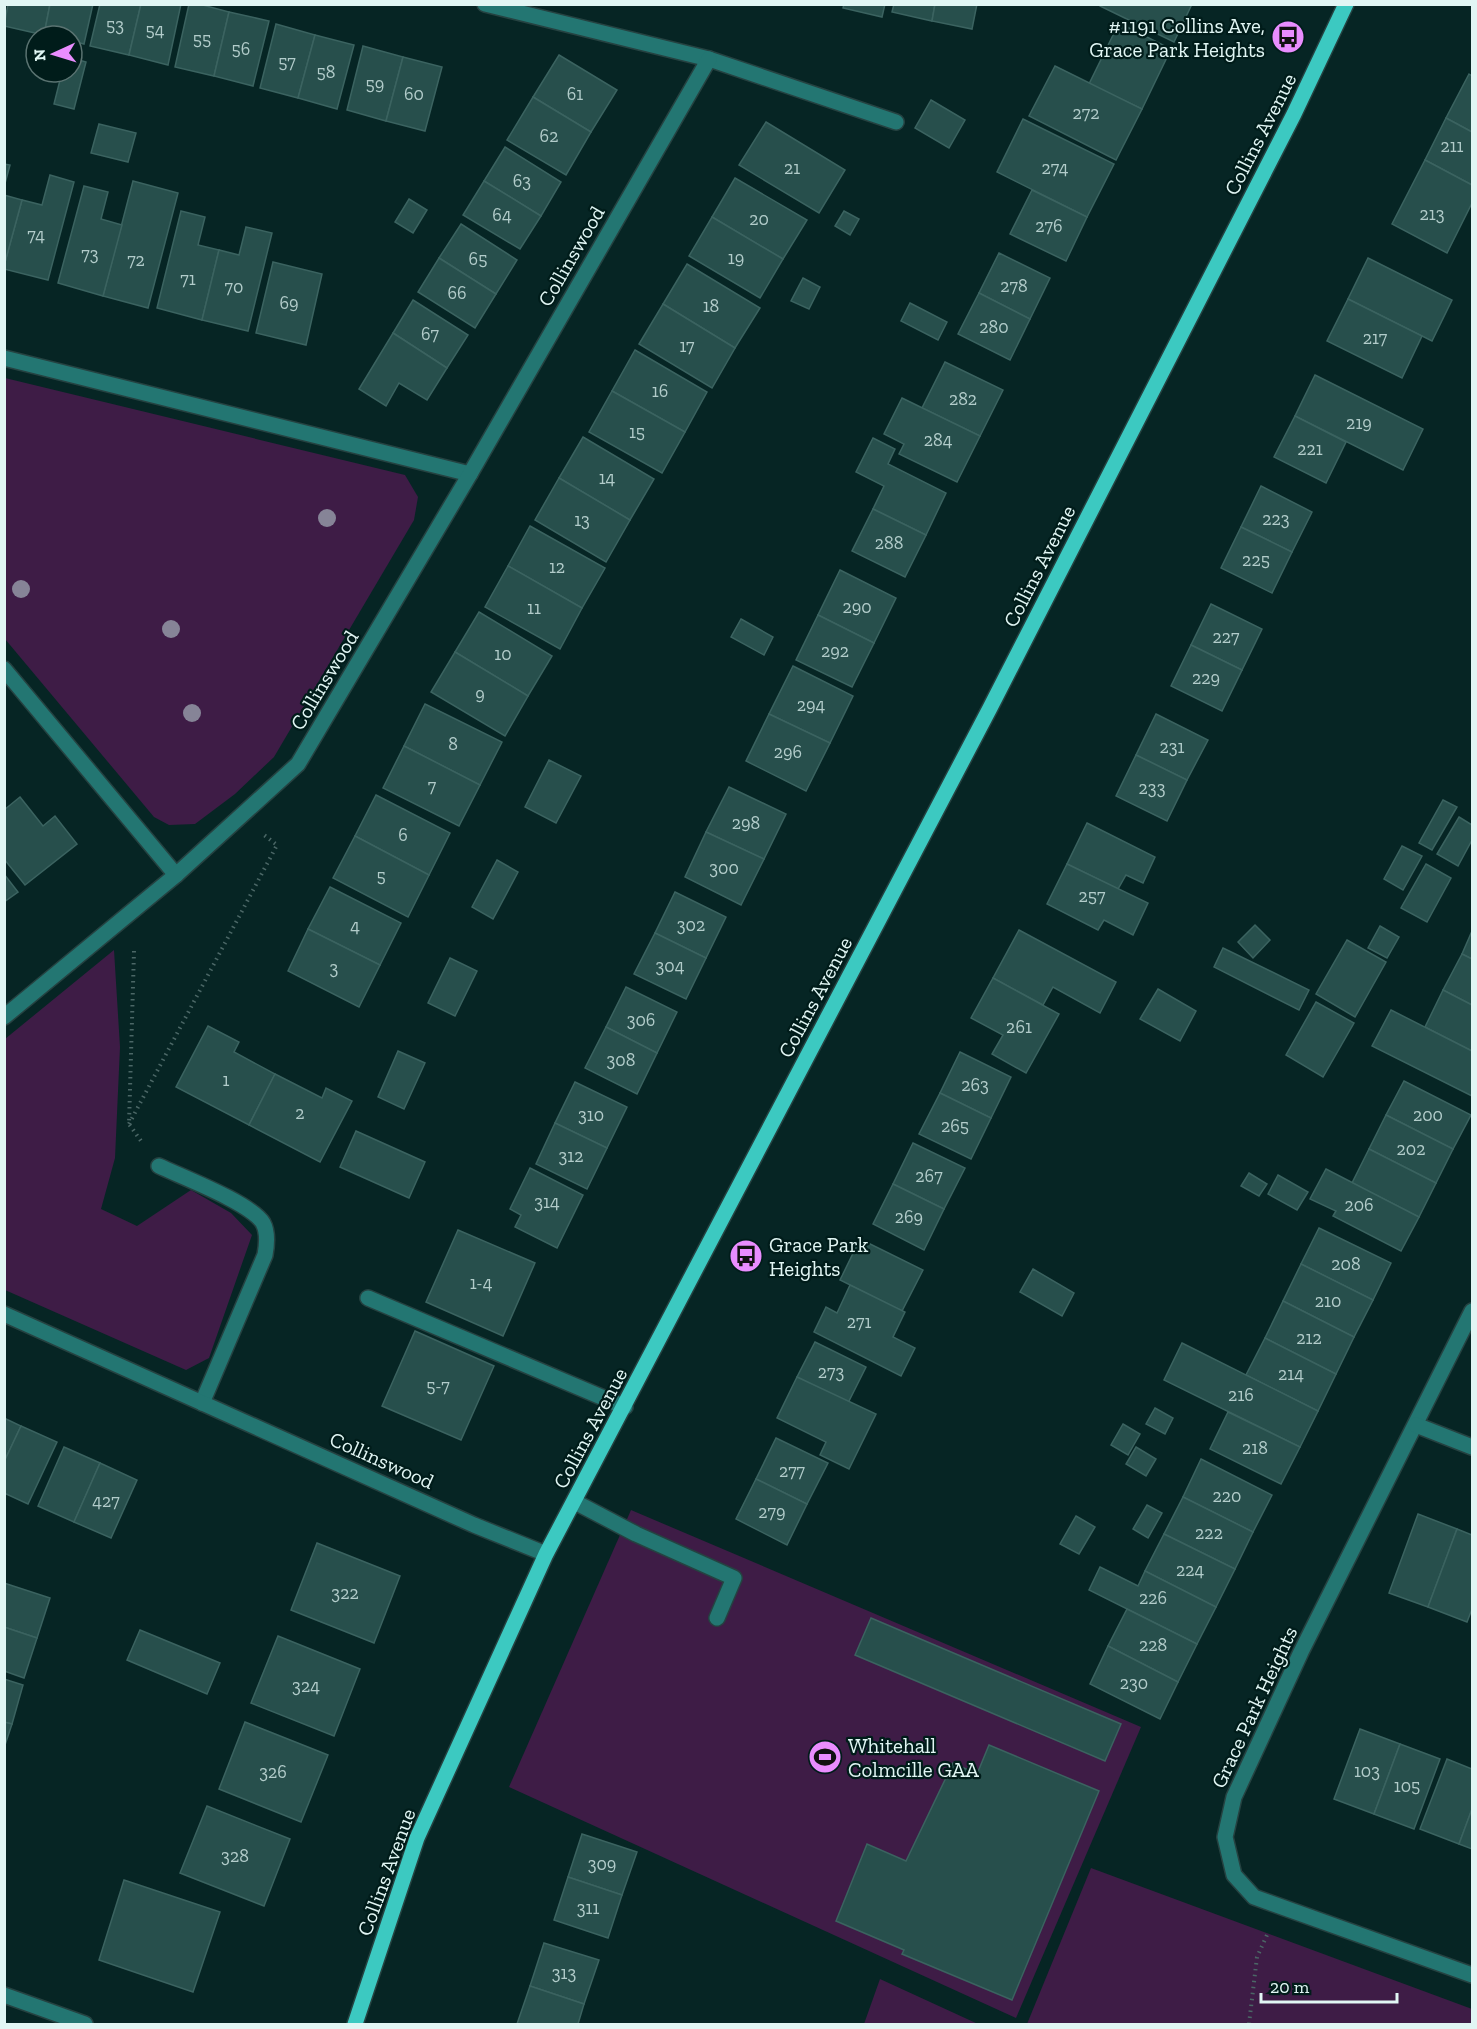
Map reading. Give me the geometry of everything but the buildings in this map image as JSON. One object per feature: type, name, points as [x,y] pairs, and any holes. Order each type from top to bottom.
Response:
[{"type":"main road","name":"Collins Avenue","points":[[355,2025],[417,1838],[546,1554],[1000,687],[1294,114],[1346,4]]},
{"type":"street","points":[[485,4],[708,59],[896,122]]},
{"type":"street","name":"Collinswood","points":[[4,1017],[176,875],[298,764],[470,474],[708,59]]},
{"type":"street","points":[[4,358],[470,474]]},
{"type":"street","points":[[4,669],[176,875]]},
{"type":"street","points":[[159,1166],[251,1210],[263,1223],[267,1239],[265,1255],[202,1403]]},
{"type":"street","points":[[368,1298],[625,1407]]},
{"type":"street","name":"Grace Park Heights","points":[[1473,1311],[1301,1652],[1234,1797],[1226,1837],[1234,1875],[1254,1897],[1473,1974]]},
{"type":"street","name":"Collinswood","points":[[4,1314],[474,1525],[546,1554]]},
{"type":"street","points":[[1416,1425],[1473,1447]]},
{"type":"street","points":[[575,1502],[636,1534],[734,1578],[717,1618]]},
{"type":"street","points":[[4,1995],[85,2025]]},
{"type":"path","points":[[129,1124],[277,844],[241,817]]},
{"type":"path","points":[[135,908],[129,1124],[159,1166]]},
{"type":"path","points":[[1249,2025],[1257,1958],[1279,1907]]},
{"type":"shaded area","points":[[5,378],[405,475],[418,497],[414,520],[274,757],[235,794],[195,824],[169,825],[154,817],[5,639]]},
{"type":"shaded area","points":[[114,950],[120,1047],[115,1158],[101,1209],[137,1226],[191,1190],[231,1213],[252,1235],[209,1358],[186,1370],[5,1290],[5,1039]]},
{"type":"shaded area","name":"Whitehall Colmcille GAA","points":[[631,1510],[1141,1727],[1016,2018],[509,1787]]},
{"type":"shaded area","points":[[1091,1868],[1472,2009],[1472,2024],[1027,2024]]},
{"type":"shaded area","points":[[880,1979],[978,2024],[864,2024]]},
{"type":"place","name":"#1191 Collins Ave, Grace Park Heights","points":[[1288,37]]},
{"type":"place","name":"Grace Park Heights","points":[[746,1256]]},
{"type":"place","name":"Whitehall Colmcille GAA","points":[[825,1757]]}]
